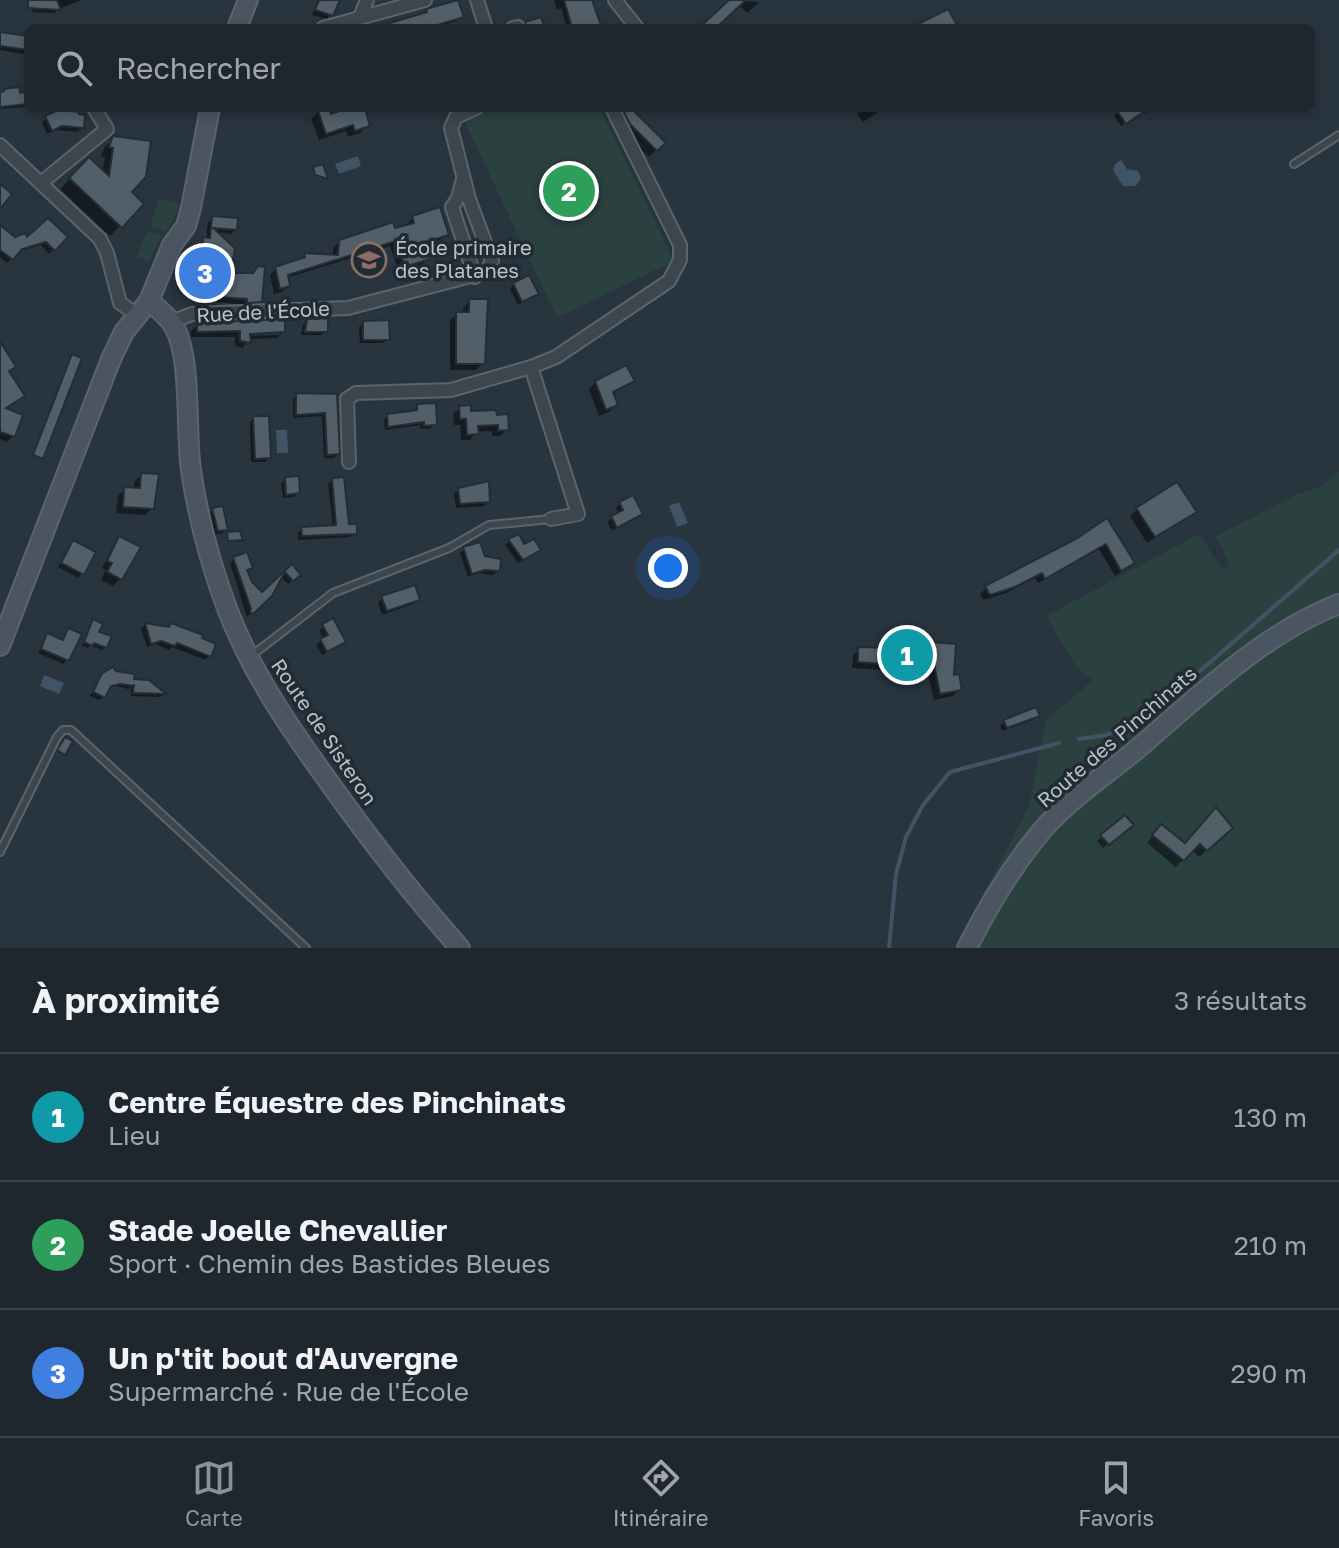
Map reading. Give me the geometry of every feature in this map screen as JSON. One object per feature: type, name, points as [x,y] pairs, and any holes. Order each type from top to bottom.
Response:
[{"type":"main road","points":[[239,24],[248,0]]},
{"type":"main road","points":[[0,646],[111,359],[124,332],[143,308],[172,245],[186,226],[209,112]]},
{"type":"main road","name":"Route de Sisteron","points":[[143,308],[171,322],[180,345],[185,371],[187,439],[200,514],[214,573],[258,679],[312,759],[429,913],[460,948]]},
{"type":"main road","name":"Route des Pinchinats","points":[[967,948],[990,902],[1036,837],[1086,789],[1224,674],[1296,625],[1339,604]]},
{"type":"street","points":[[360,17],[367,0]]},
{"type":"street","points":[[336,24],[425,0]]},
{"type":"street","points":[[477,0],[485,24]]},
{"type":"street","points":[[615,0],[634,24]]},
{"type":"street","points":[[41,183],[107,129],[96,112]]},
{"type":"street","points":[[467,112],[456,117],[451,128],[464,174],[458,198],[452,207],[475,277]]},
{"type":"street","points":[[349,462],[347,399],[356,393],[451,390],[531,367],[556,357],[669,281],[680,260],[680,245],[614,112]]},
{"type":"street","points":[[0,145],[100,239],[107,253],[120,303],[143,308]]},
{"type":"street","name":"Rue de l'École","points":[[171,322],[192,314],[348,308],[486,272],[492,265],[469,199],[464,174]]},
{"type":"street","points":[[531,367],[578,514],[551,519]]},
{"type":"lane","points":[[1294,164],[1339,135]]},
{"type":"lane","points":[[249,659],[333,593],[449,548],[489,525],[551,519]]},
{"type":"lane","points":[[0,852],[57,737],[63,730],[71,730],[306,948]]},
{"type":"green space","points":[[483,112],[602,112],[674,261],[557,318],[464,120]]},
{"type":"green space","points":[[159,199],[180,204],[165,232],[150,227]]},
{"type":"green space","points":[[147,231],[162,235],[149,261],[136,257]]},
{"type":"green space","points":[[1339,471],[1339,948],[955,948],[1029,806],[1046,720],[1093,680],[1077,668],[1046,616],[1199,534],[1223,570],[1230,564],[1216,536],[1298,494],[1320,487]]},
{"type":"water","points":[[358,156],[361,166],[339,174],[335,164]]},
{"type":"water","points":[[1121,160],[1127,169],[1138,171],[1141,178],[1136,186],[1123,186],[1113,170]]},
{"type":"water","points":[[276,430],[287,430],[288,453],[277,453]]},
{"type":"water","points":[[679,502],[688,523],[677,527],[669,506]]},
{"type":"water","points":[[44,675],[64,683],[59,694],[40,686]]},
{"type":"building","points":[[28,0],[57,0],[61,10],[28,8]]},
{"type":"building","points":[[319,0],[340,0],[333,16],[315,10]]},
{"type":"building","points":[[458,0],[464,17],[441,24],[386,24],[427,12],[429,8]]},
{"type":"building","points":[[564,0],[592,0],[601,24],[571,24]]},
{"type":"building","points":[[729,0],[746,0],[720,24],[703,24]]},
{"type":"building","points":[[948,9],[956,24],[918,24]]},
{"type":"building","points":[[541,17],[544,24],[526,24]]},
{"type":"building","points":[[0,32],[24,35],[24,49],[0,46]]},
{"type":"building","points":[[19,87],[20,93],[24,92],[24,104],[0,107],[0,92]]},
{"type":"building","points":[[54,112],[80,112],[85,115],[84,128],[62,126],[52,131],[45,116]]},
{"type":"building","points":[[318,112],[366,112],[370,126],[355,131],[353,125],[326,134]]},
{"type":"building","points":[[624,112],[635,112],[666,143],[657,151],[630,124]]},
{"type":"building","points":[[1118,112],[1143,112],[1126,124]]},
{"type":"building","points":[[113,136],[151,141],[146,177],[132,192],[144,204],[122,228],[69,178],[89,157],[109,176],[113,148],[109,147]]},
{"type":"building","points":[[323,164],[328,179],[315,175],[313,167]]},
{"type":"building","points":[[0,184],[12,194],[0,209]]},
{"type":"building","points":[[440,207],[449,235],[425,242],[430,259],[405,267],[396,241],[288,275],[290,286],[280,289],[275,267],[305,257],[304,253],[338,255],[339,240],[393,222],[395,228],[414,223],[412,216]]},
{"type":"building","points":[[212,216],[238,218],[237,230],[213,228],[235,248],[231,273],[253,273],[258,266],[265,267],[262,302],[247,303],[247,299],[202,296],[203,237],[210,238]]},
{"type":"building","points":[[48,218],[68,237],[55,251],[46,242],[22,249],[13,260],[0,250],[0,225],[15,237],[25,233],[27,237]]},
{"type":"building","points":[[529,275],[539,294],[522,302],[513,283]]},
{"type":"building","points":[[469,299],[488,299],[485,364],[456,364],[456,312],[469,312]]},
{"type":"building","points":[[328,318],[328,332],[305,332],[307,319]]},
{"type":"building","points":[[285,319],[285,332],[250,334],[251,343],[240,341],[240,331],[197,332],[197,323]]},
{"type":"building","points":[[389,320],[390,340],[363,340],[363,321]]},
{"type":"building","points":[[0,341],[16,367],[9,371],[25,396],[6,408],[23,415],[15,437],[0,432]]},
{"type":"building","points":[[72,354],[82,358],[43,459],[33,455]]},
{"type":"building","points":[[626,365],[635,381],[613,392],[618,405],[606,410],[595,381]]},
{"type":"building","points":[[296,393],[337,394],[340,454],[327,455],[325,413],[296,415]]},
{"type":"building","points":[[436,403],[437,425],[424,426],[424,422],[388,427],[387,414],[417,410],[417,404]]},
{"type":"building","points":[[471,405],[471,411],[496,410],[497,415],[508,414],[509,430],[498,431],[498,425],[478,426],[479,434],[467,435],[466,419],[460,419],[459,406]]},
{"type":"building","points":[[253,416],[269,416],[271,458],[255,459]]},
{"type":"building","points":[[141,473],[159,474],[154,509],[123,507],[124,487],[140,488]]},
{"type":"building","points":[[299,476],[300,493],[286,495],[285,477]]},
{"type":"building","points":[[344,477],[349,524],[357,524],[357,534],[302,536],[301,527],[336,525],[332,478]]},
{"type":"building","points":[[489,481],[490,502],[460,504],[458,488]]},
{"type":"building","points":[[1177,482],[1197,512],[1155,537],[1136,508]]},
{"type":"building","points":[[633,495],[643,514],[617,528],[611,516],[623,510],[619,502]]},
{"type":"building","points":[[223,506],[228,530],[218,531],[212,508]]},
{"type":"building","points":[[1107,518],[1135,563],[1121,571],[1106,544],[1045,579],[1042,573],[990,595],[985,586],[1076,539]]},
{"type":"building","points":[[240,531],[243,540],[228,541],[227,532]]},
{"type":"building","points":[[519,534],[524,544],[534,539],[541,550],[523,560],[508,539]]},
{"type":"building","points":[[119,536],[141,547],[122,580],[107,572],[112,563],[107,561]]},
{"type":"building","points":[[73,540],[96,552],[84,575],[61,563]]},
{"type":"building","points":[[480,542],[485,556],[501,559],[500,571],[485,570],[472,574],[463,547]]},
{"type":"building","points":[[247,552],[253,568],[247,570],[252,582],[262,592],[292,564],[301,575],[293,581],[285,572],[272,596],[253,614],[233,557]]},
{"type":"building","points":[[415,585],[420,600],[387,611],[381,596]]},
{"type":"building","points":[[333,618],[346,642],[327,652],[320,639],[328,635],[322,624]]},
{"type":"building","points":[[93,619],[103,624],[99,632],[112,636],[107,648],[84,642]]},
{"type":"building","points":[[145,623],[169,627],[171,623],[203,635],[202,638],[216,644],[211,657],[177,643],[175,646],[161,641],[151,644]]},
{"type":"building","points":[[68,628],[82,634],[69,661],[41,649],[47,633],[63,640]]},
{"type":"building","points":[[906,640],[956,644],[954,675],[959,674],[962,690],[940,694],[934,664],[924,667],[858,662],[858,647],[888,648],[888,645],[906,643]]},
{"type":"building","points":[[113,667],[116,671],[135,674],[134,679],[149,680],[166,694],[133,693],[134,686],[120,684],[111,686],[105,698],[93,692],[102,673]]},
{"type":"building","points":[[1036,707],[1040,716],[1007,728],[1003,720]]},
{"type":"building","points":[[65,737],[73,741],[65,755],[57,750]]},
{"type":"building","points":[[1216,807],[1233,828],[1207,851],[1200,844],[1184,861],[1152,835],[1161,824],[1185,843]]},
{"type":"building","points":[[1125,815],[1134,825],[1109,845],[1100,835]]},
{"type":"waterway","points":[[1079,739],[1107,735],[1177,691],[1339,550]]},
{"type":"waterway","points":[[889,948],[896,874],[906,837],[923,805],[950,772],[1059,743]]},
{"type":"place","name":"Stade Joelle Chevallier","points":[[569,191]]},
{"type":"place","name":"École primaire des Platanes","points":[[369,260]]},
{"type":"place","name":"Un p'tit bout d'Auvergne","points":[[205,273]]},
{"type":"place","name":"Centre Équestre des Pinchinats","points":[[907,655]]}]
